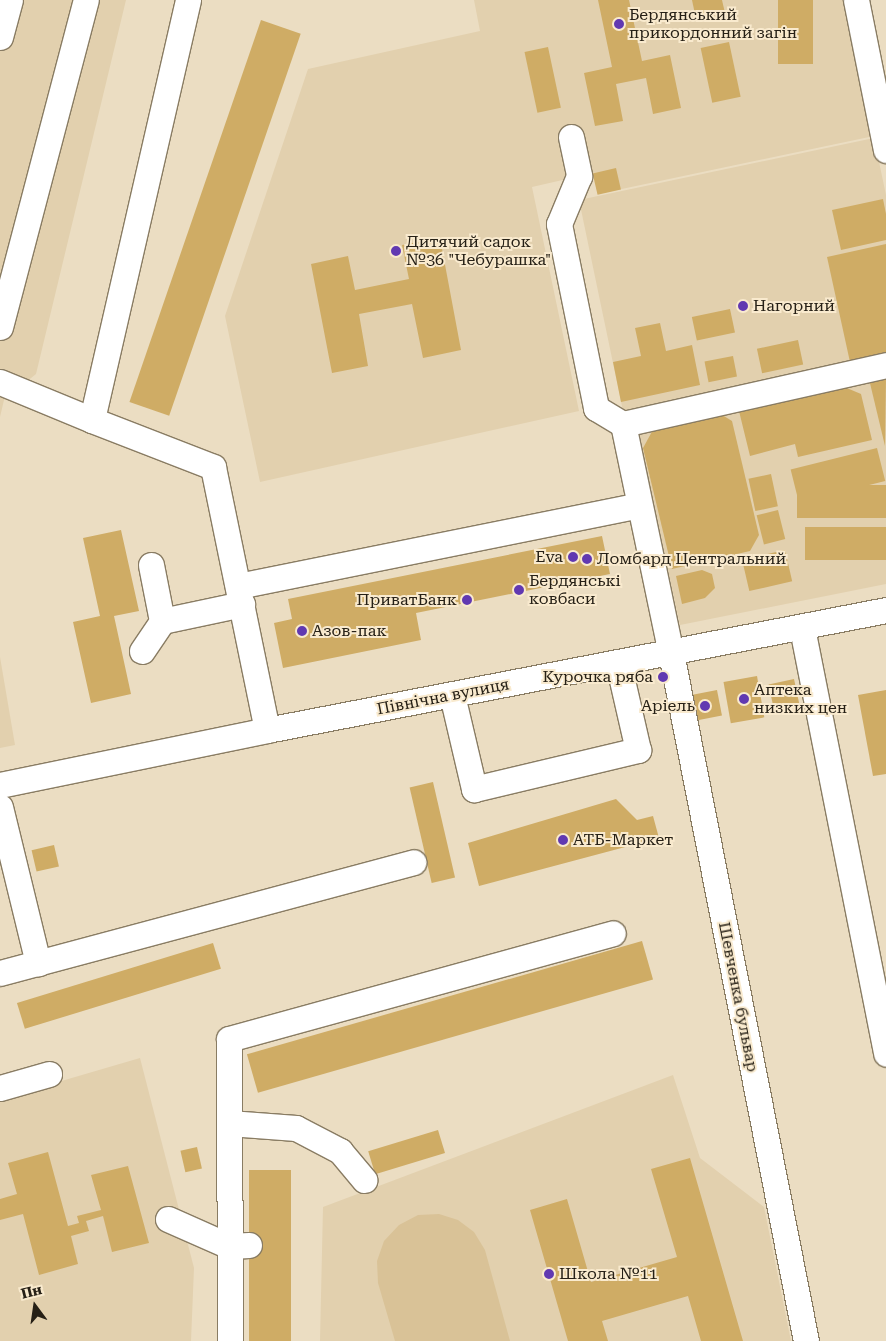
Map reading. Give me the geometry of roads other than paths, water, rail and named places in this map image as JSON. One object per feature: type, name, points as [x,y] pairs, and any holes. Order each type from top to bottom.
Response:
[{"type":"street","points":[[0,38],[10,0]]},
{"type":"street","points":[[0,327],[86,0]]},
{"type":"street","points":[[92,420],[188,0]]},
{"type":"street","points":[[856,0],[886,150]]},
{"type":"street","points":[[571,137],[579,176],[558,224],[596,408],[623,424],[886,365]]},
{"type":"street","points":[[0,382],[213,467],[267,730]]},
{"type":"street","name":"Шевченка бульвар","points":[[623,424],[671,653],[806,1341]]},
{"type":"street","points":[[142,651],[162,621],[240,595],[639,505]]},
{"type":"street","points":[[150,565],[162,621]]},
{"type":"street","name":"Північна вулиця","points":[[0,785],[267,730],[802,628],[886,610]]},
{"type":"street","points":[[802,628],[886,1054]]},
{"type":"street","points":[[452,695],[474,789],[638,750],[618,663]]},
{"type":"street","points":[[0,807],[38,963]]},
{"type":"street","points":[[0,973],[413,862]]},
{"type":"street","points":[[230,1341],[239,1246],[229,1123],[229,1039],[613,933]]},
{"type":"street","points":[[0,1088],[49,1074]]},
{"type":"street","points":[[229,1123],[296,1128],[340,1151],[364,1180]]},
{"type":"street","points":[[168,1218],[239,1246]]},
{"type":"place","name":"Бердянський прикордонний загін","points":[[619,24]]},
{"type":"place","name":"Дитячий садок №36 \"Чебурашка\"","points":[[396,251]]},
{"type":"place","name":"Нагорний","points":[[743,306]]},
{"type":"place","name":"Eva","points":[[573,557]]},
{"type":"place","name":"Ломбард Центральний","points":[[587,559]]},
{"type":"place","name":"Бердянські ковбаси","points":[[519,590]]},
{"type":"place","name":"ПриватБанк","points":[[467,600]]},
{"type":"place","name":"Азов-пак","points":[[302,631]]},
{"type":"place","name":"Курочка ряба","points":[[663,677]]},
{"type":"place","name":"Аптека низких цен","points":[[744,699]]},
{"type":"place","name":"Аріель","points":[[705,706]]},
{"type":"place","name":"АТБ-Маркет","points":[[563,840]]},
{"type":"place","name":"Школа №11","points":[[549,1274]]}]
